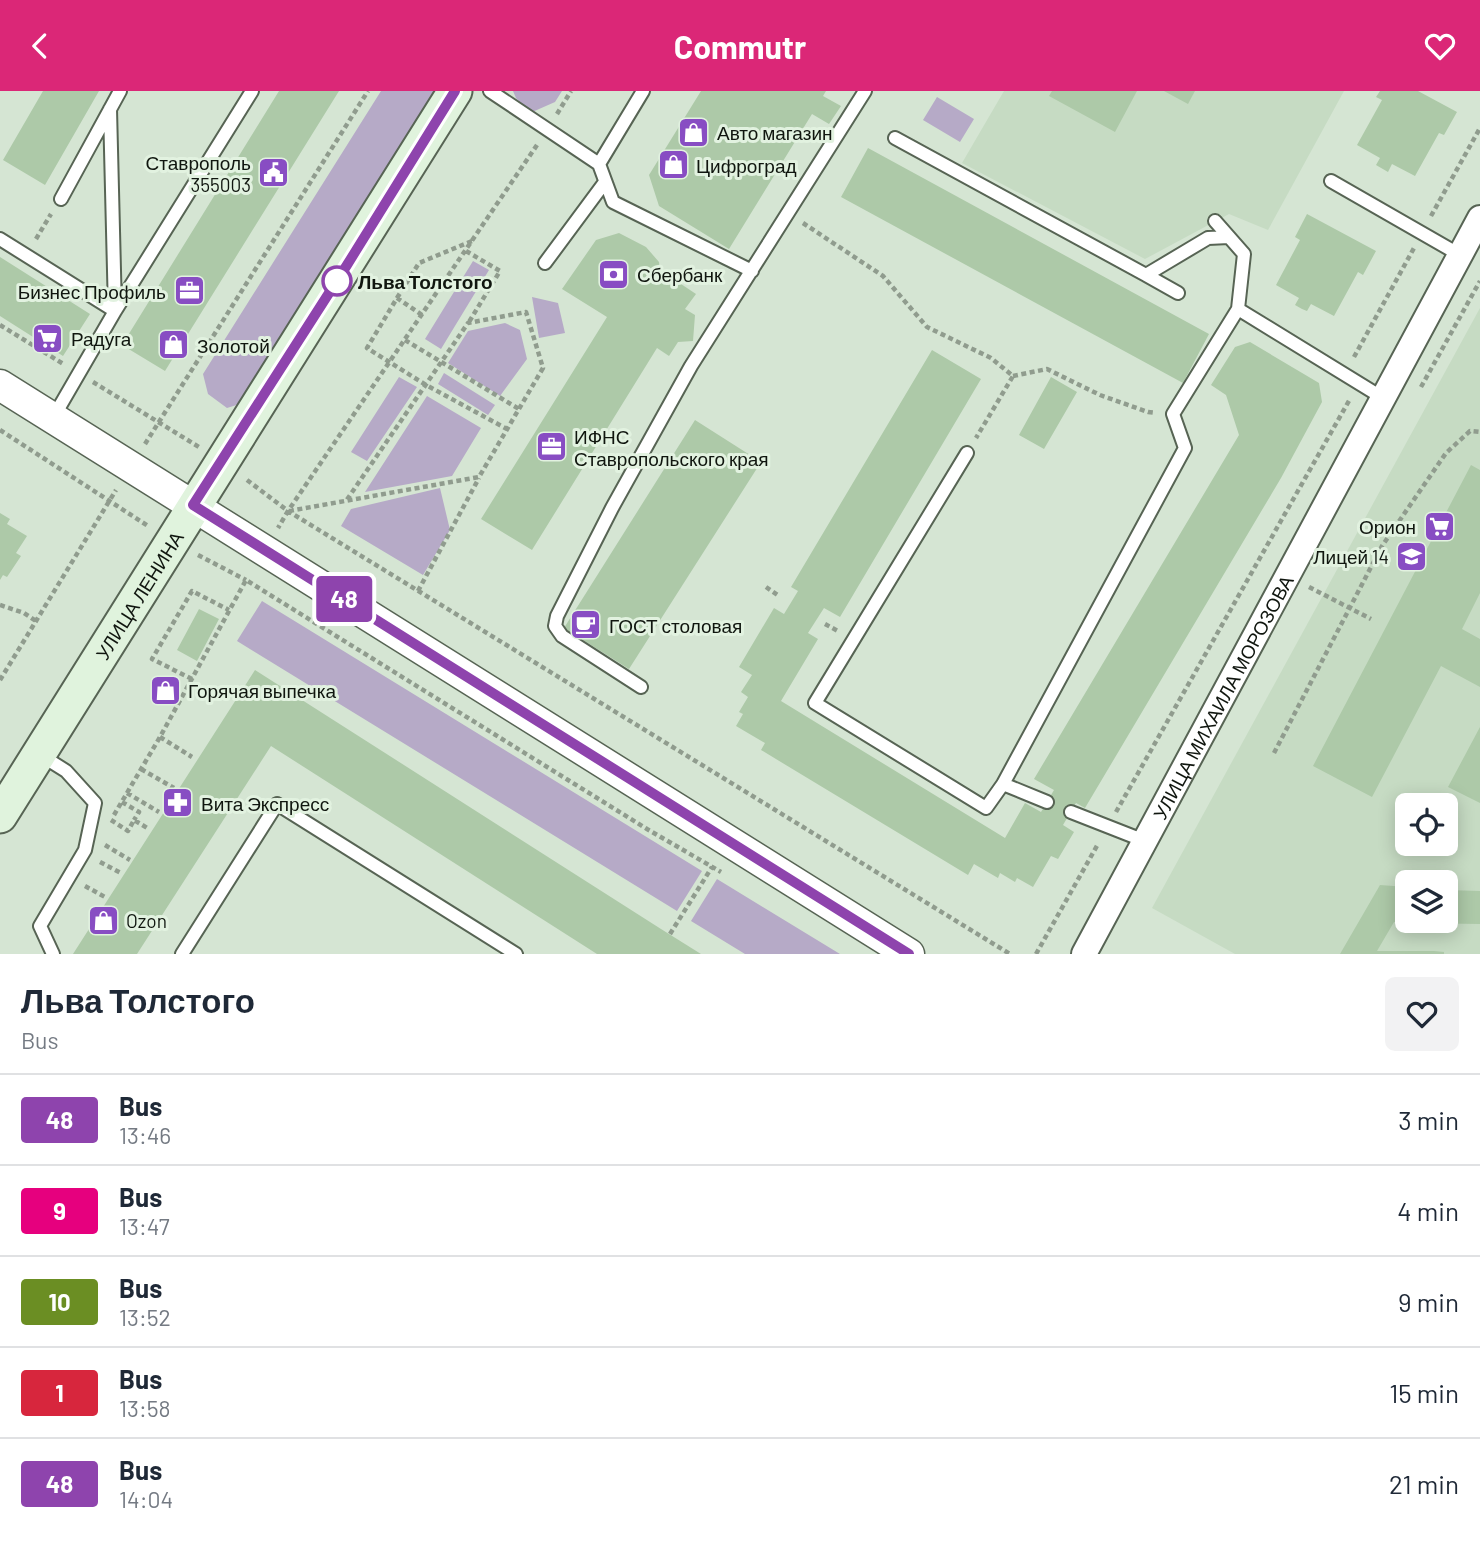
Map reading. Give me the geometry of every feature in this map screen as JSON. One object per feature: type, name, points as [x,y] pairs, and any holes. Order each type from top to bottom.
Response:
[{"type":"main road","name":"УЛИЦА ЛЕНИНА","points":[[0,816],[455,91]]},
{"type":"street","name":"УЛИЦА МИХАИЛА МОРОЗОВА","points":[[1084,954],[1480,218]]},
{"type":"street","points":[[0,385],[909,954]]},
{"type":"lane","points":[[61,199],[120,91]]},
{"type":"lane","points":[[53,418],[115,311],[252,91]]},
{"type":"lane","points":[[490,91],[599,164],[612,202],[752,271]]},
{"type":"lane","points":[[599,164],[643,91]]},
{"type":"lane","points":[[641,688],[562,636],[555,626],[558,616],[612,508],[691,366],[865,91]]},
{"type":"lane","points":[[110,109],[115,311]]},
{"type":"lane","points":[[895,138],[1178,293]]},
{"type":"lane","points":[[1331,181],[1460,254]]},
{"type":"lane","points":[[545,263],[605,182]]},
{"type":"lane","points":[[967,453],[815,703],[986,808],[1003,784],[1185,448],[1173,414],[1238,309],[1244,254],[1215,222]]},
{"type":"lane","points":[[1146,275],[1208,238],[1229,237]]},
{"type":"lane","points":[[0,239],[115,311]]},
{"type":"lane","points":[[1238,309],[1383,398]]},
{"type":"lane","points":[[38,754],[66,771],[95,803],[85,850],[40,926],[53,954]]},
{"type":"lane","points":[[1003,784],[1047,802]]},
{"type":"lane","points":[[182,954],[277,804],[516,954]]},
{"type":"lane","points":[[1071,812],[1145,841]]},
{"type":"path","points":[[0,680],[109,501],[368,91]]},
{"type":"path","points":[[26,255],[61,199]]},
{"type":"path","points":[[788,213],[883,276],[926,327],[991,358],[1013,376]]},
{"type":"path","points":[[472,240],[418,263],[367,348],[426,385],[507,429]]},
{"type":"path","points":[[346,501],[468,323],[500,271],[466,251]]},
{"type":"path","points":[[397,298],[422,315]]},
{"type":"path","points":[[418,591],[479,477],[543,368],[526,312],[468,323]]},
{"type":"path","points":[[405,339],[519,409]]},
{"type":"path","points":[[967,453],[1013,376],[1047,369],[1100,395],[1136,408],[1173,414]]},
{"type":"path","points":[[1036,954],[1351,398],[1347,376]]},
{"type":"path","points":[[0,430],[109,501]]},
{"type":"path","points":[[1274,753],[1382,546],[1446,453],[1471,431],[1480,432]]},
{"type":"path","points":[[288,511],[479,477]]},
{"type":"path","points":[[1259,561],[1371,619]]},
{"type":"path","points":[[105,831],[246,580],[712,867],[670,934]]},
{"type":"path","points":[[766,587],[779,596]]},
{"type":"path","points":[[192,679],[152,659],[192,591],[229,610]]},
{"type":"path","points":[[0,605],[24,613],[36,621]]},
{"type":"path","points":[[160,737],[192,757]]},
{"type":"path","points":[[142,769],[174,788]]},
{"type":"path","points":[[127,793],[159,813]]},
{"type":"path","points":[[111,820],[128,831],[139,812],[122,802]]},
{"type":"path","points":[[134,820],[149,829]]},
{"type":"path","points":[[99,841],[130,859]]},
{"type":"path","points":[[90,856],[121,873]]},
{"type":"path","points":[[76,880],[105,897]]},
{"type":"shaded area","points":[[381,91],[434,91],[246,402],[227,408],[208,394],[203,374]]},
{"type":"shaded area","points":[[513,91],[562,91],[555,102],[530,113]]},
{"type":"shaded area","points":[[1004,91],[1344,91],[1268,230],[1229,214],[1145,259],[962,163]]},
{"type":"shaded area","points":[[937,97],[974,119],[960,142],[923,120]]},
{"type":"shaded area","points":[[473,261],[489,270],[441,349],[425,339]]},
{"type":"shaded area","points":[[532,297],[558,303],[565,333],[539,338]]},
{"type":"shaded area","name":"Лицей 14","points":[[1480,308],[1480,954],[1235,954],[1152,908]]},
{"type":"shaded area","points":[[505,323],[520,330],[527,359],[500,396],[448,363],[468,331]]},
{"type":"shaded area","points":[[444,373],[495,405],[488,415],[438,384]]},
{"type":"shaded area","points":[[399,377],[417,387],[367,461],[351,452]]},
{"type":"shaded area","points":[[427,396],[481,428],[452,476],[365,492]]},
{"type":"shaded area","points":[[440,488],[450,530],[423,575],[341,526],[351,509]]},
{"type":"shaded area","points":[[262,601],[702,871],[677,911],[237,641]]},
{"type":"shaded area","points":[[717,879],[840,954],[745,954],[691,921]]},
{"type":"building","points":[[43,91],[99,91],[45,185],[3,160]]},
{"type":"building","points":[[279,91],[339,91],[165,371],[122,345]]},
{"type":"building","points":[[701,91],[826,91],[823,96],[841,106],[829,124],[812,114],[729,249],[659,206],[649,175]]},
{"type":"building","points":[[1052,91],[1137,91],[1115,132],[1049,96]]},
{"type":"building","points":[[1164,91],[1195,91],[1188,104]]},
{"type":"building","points":[[1380,91],[1418,91],[1457,112],[1444,135],[1439,133],[1415,176],[1392,164],[1388,172],[1376,165],[1380,158],[1357,145],[1382,100],[1376,97]]},
{"type":"building","points":[[868,148],[1209,334],[1183,383],[841,197]]},
{"type":"building","points":[[1307,214],[1376,251],[1363,275],[1358,272],[1334,316],[1311,304],[1307,311],[1302,309],[1295,305],[1299,298],[1276,285],[1300,240],[1295,237]]},
{"type":"building","points":[[619,233],[646,247],[659,262],[660,270],[696,294],[685,309],[695,315],[693,341],[678,342],[669,356],[657,348],[532,550],[481,519],[607,317],[562,289],[596,240]]},
{"type":"building","points":[[0,257],[90,314],[63,356],[0,316]]},
{"type":"building","points":[[1250,342],[1319,383],[1322,402],[1281,478],[1085,808],[1076,803],[1063,825],[1074,832],[1058,859],[1051,856],[1033,887],[1017,878],[1015,882],[1000,873],[998,878],[974,864],[968,875],[761,750],[765,743],[736,726],[743,714],[739,712],[748,697],[741,692],[752,675],[739,667],[774,608],[784,614],[798,591],[791,587],[932,350],[981,379],[840,617],[824,608],[808,633],[818,639],[781,701],[1005,838],[1025,803],[1041,812],[1054,790],[1034,779],[1239,435],[1226,395],[1211,385],[1235,347]]},
{"type":"building","points":[[1051,377],[1077,392],[1044,449],[1019,435]]},
{"type":"building","points":[[695,420],[761,462],[629,669],[564,628]]},
{"type":"building","points":[[1471,465],[1480,470],[1480,593],[1462,629],[1480,639],[1480,687],[1441,666],[1372,797],[1313,766]]},
{"type":"building","points":[[0,513],[10,519],[7,524],[27,536],[16,553],[21,556],[7,577],[3,575],[0,580]]},
{"type":"building","points":[[199,609],[219,619],[197,661],[177,650]]},
{"type":"building","points":[[255,670],[701,954],[597,954],[271,746],[137,954],[73,954]]},
{"type":"building","name":"Горячая выпечка","points":[[159,680],[177,689],[172,700],[153,691]]},
{"type":"building","points":[[1480,727],[1480,803],[1448,787]]},
{"type":"building","points":[[1380,885],[1395,886],[1395,922],[1377,951],[1444,952],[1444,954],[1340,954]]},
{"type":"building","points":[[1458,890],[1480,891],[1480,924],[1458,924]]},
{"type":"bus line","name":"48","points":[[455,91],[193,505],[909,954]]},
{"type":"place","name":"Авто магазин","points":[[694,132]]},
{"type":"place","name":"Цифроград","points":[[673,165]]},
{"type":"place","name":"Ставрополь 355003","points":[[274,173]]},
{"type":"place","name":"Сбербанк","points":[[614,274]]},
{"type":"place","name":"Льва Толстого","points":[[337,281]]},
{"type":"place","name":"Бизнес Профиль","points":[[189,291]]},
{"type":"place","name":"Радуга","points":[[48,338]]},
{"type":"place","name":"Золотой","points":[[174,345]]},
{"type":"place","name":"ИФНС Ставропольского края","points":[[551,447]]},
{"type":"place","name":"Орион","points":[[1439,526]]},
{"type":"place","name":"Лицей 14","points":[[1412,556]]},
{"type":"place","name":"ГОСТ столовая","points":[[586,625]]},
{"type":"place","name":"Горячая выпечка","points":[[165,690]]},
{"type":"place","name":"Вита Экспресс","points":[[178,803]]},
{"type":"place","name":"Ozon","points":[[103,920]]}]
